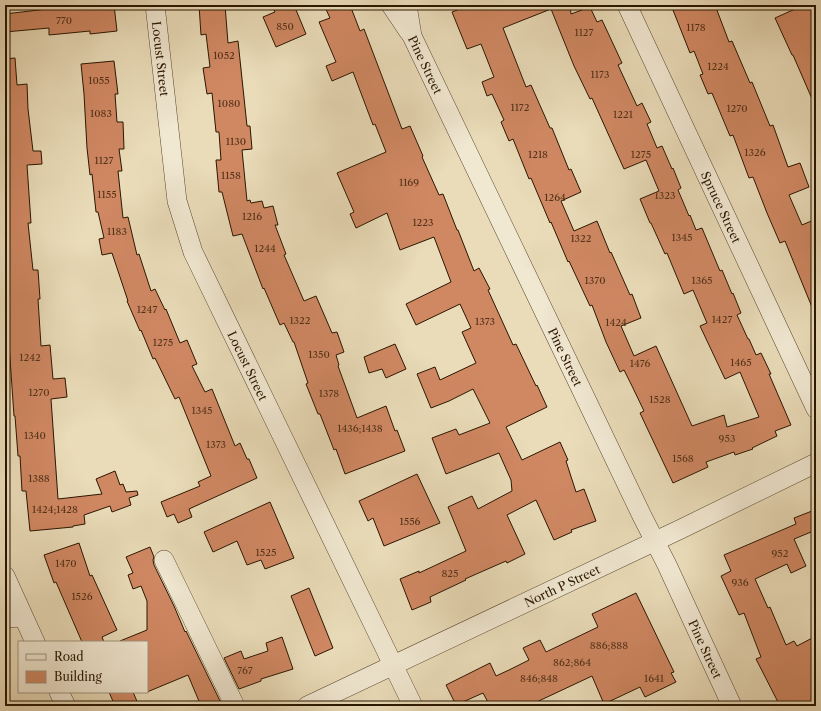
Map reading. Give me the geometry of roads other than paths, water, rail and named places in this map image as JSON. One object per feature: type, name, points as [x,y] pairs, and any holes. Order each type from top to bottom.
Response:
[{"type":"street","name":"Locust Street","points":[[155,5],[177,200],[193,252],[413,706]]},
{"type":"street","points":[[391,5],[412,36]]},
{"type":"street","name":"Pine Street","points":[[407,5],[412,36],[655,541],[732,706]]},
{"type":"street","name":"Spruce Street","points":[[627,5],[816,409]]},
{"type":"street","name":"North P Street","points":[[307,706],[681,529],[816,463]]},
{"type":"street","points":[[164,560],[235,706]]},
{"type":"street","points":[[5,576],[14,618],[34,641]]},
{"type":"street","points":[[60,693],[66,706]]}]
